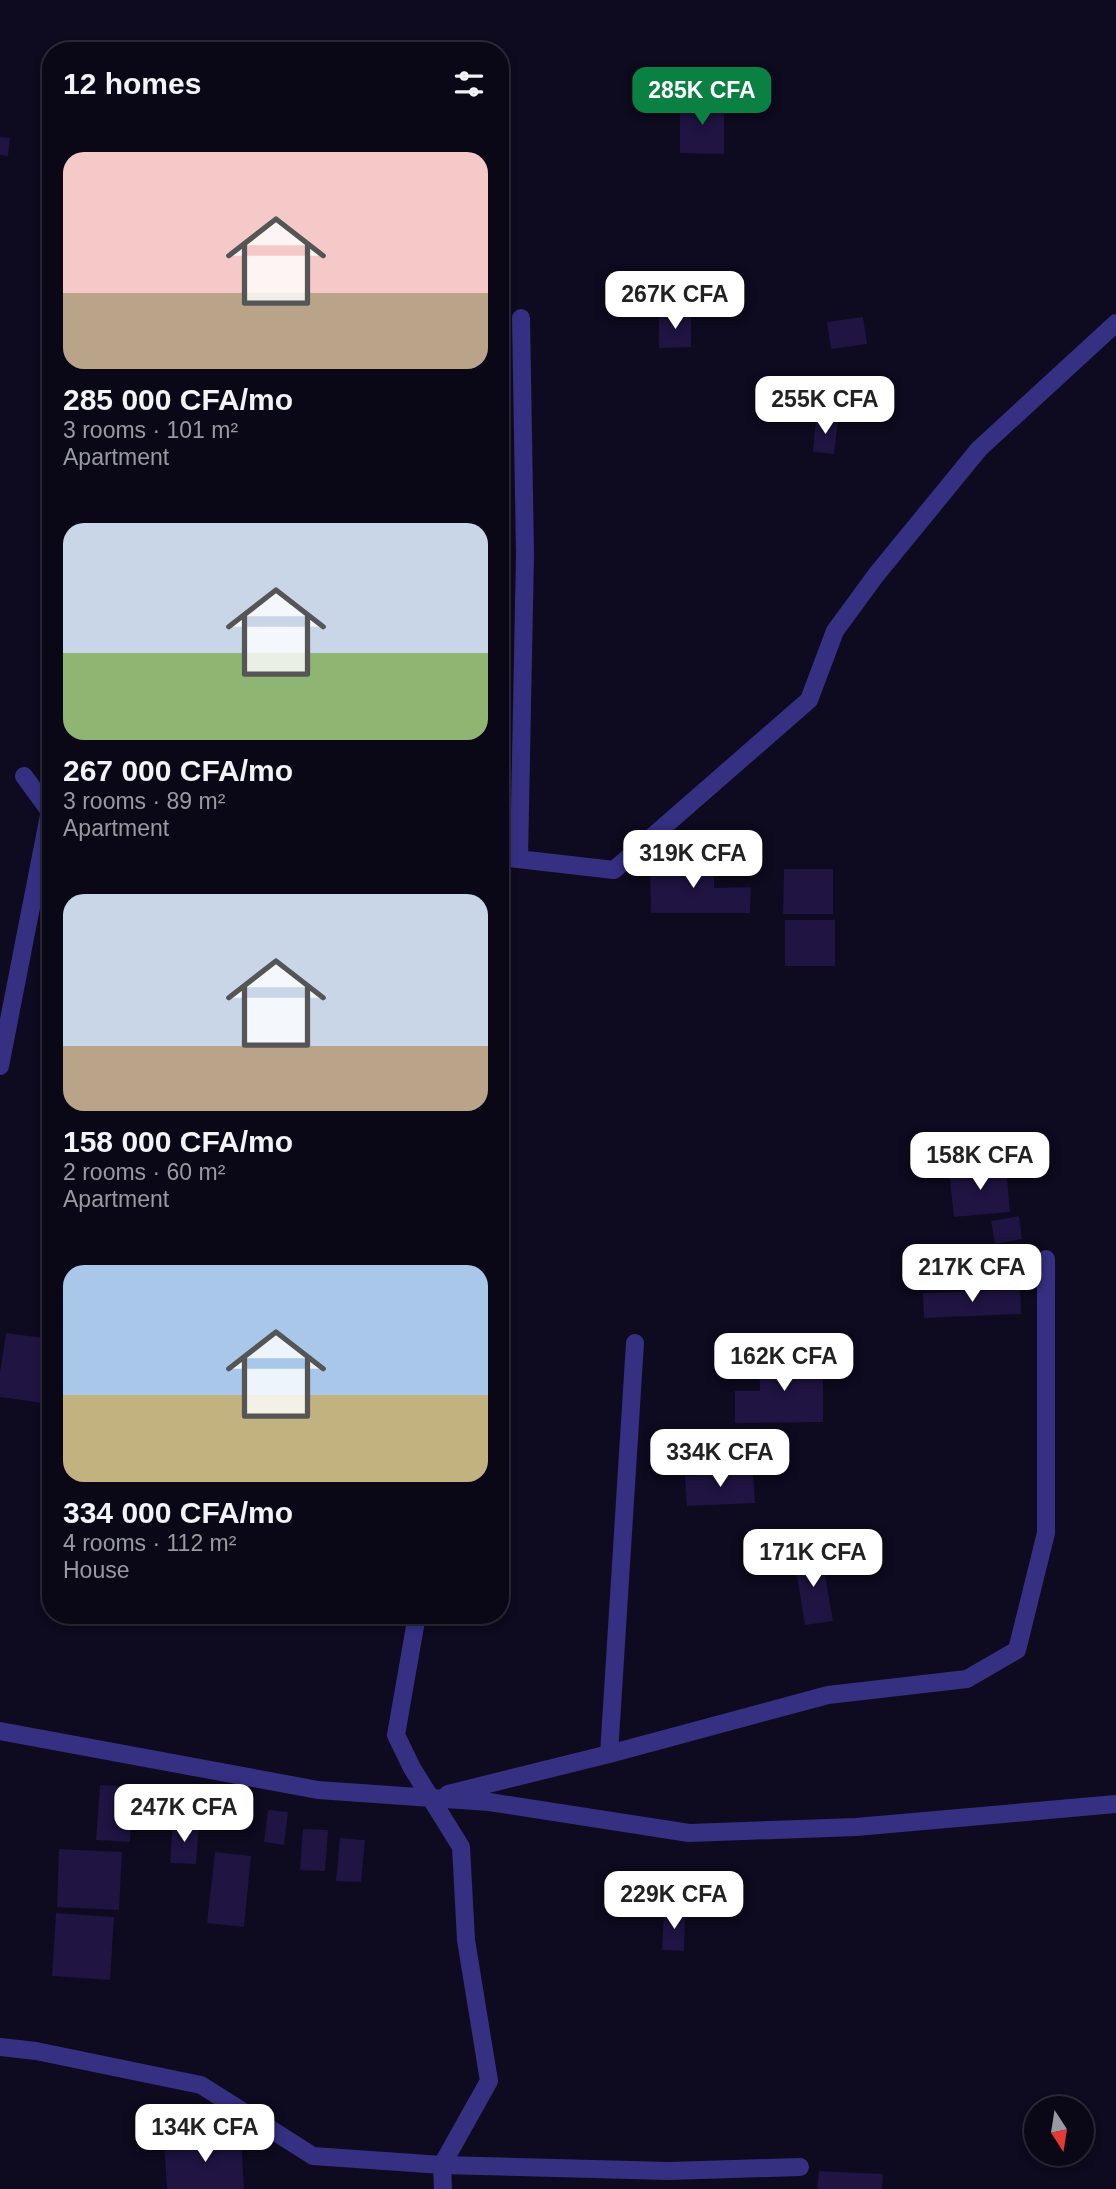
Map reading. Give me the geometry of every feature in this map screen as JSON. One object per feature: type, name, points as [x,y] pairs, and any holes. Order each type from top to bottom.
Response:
[{"type":"street","points":[[521,318],[525,554],[510,858],[614,870],[809,700],[835,631],[876,575],[979,449],[1116,323]]},
{"type":"street","points":[[24,776],[42,800]]},
{"type":"street","points":[[0,1066],[42,852]]},
{"type":"street","points":[[431,1798],[609,1754],[828,1695],[967,1679],[1017,1650],[1046,1532],[1046,1259]]},
{"type":"street","points":[[609,1754],[635,1343]]},
{"type":"street","points":[[414,1624],[396,1735],[412,1768],[461,1847],[466,1940],[489,2081],[442,2165],[443,2189]]},
{"type":"street","points":[[0,1731],[318,1790],[489,1802],[689,1833],[856,1827],[1116,1804]]},
{"type":"street","points":[[0,2047],[36,2051],[201,2085],[313,2156],[442,2165],[669,2171],[800,2167]]},
{"type":"building","points":[[680,101],[724,101],[724,154],[680,153]]},
{"type":"building","points":[[0,137],[10,138],[8,156],[0,155]]},
{"type":"building","points":[[659,314],[691,314],[691,347],[659,348]]},
{"type":"building","points":[[863,317],[867,344],[831,349],[827,322]]},
{"type":"building","points":[[816,419],[838,421],[834,454],[813,452]]},
{"type":"building","points":[[650,862],[714,862],[714,888],[751,887],[750,913],[651,913]]},
{"type":"building","points":[[784,869],[833,869],[833,914],[783,914]]},
{"type":"building","points":[[785,920],[835,920],[835,966],[785,966]]},
{"type":"building","points":[[1006,1167],[1010,1212],[954,1217],[949,1172]]},
{"type":"building","points":[[1019,1216],[1022,1239],[995,1244],[991,1221]]},
{"type":"building","points":[[1020,1245],[1020,1279],[995,1279],[994,1246]]},
{"type":"building","points":[[1020,1290],[1021,1314],[924,1318],[923,1293]]},
{"type":"building","points":[[6,1333],[42,1338],[42,1403],[0,1397],[0,1373]]},
{"type":"building","points":[[823,1358],[823,1422],[735,1423],[735,1391],[760,1391],[759,1359]]},
{"type":"building","points":[[753,1472],[755,1503],[687,1506],[685,1476]]},
{"type":"building","points":[[821,1553],[833,1621],[805,1625],[794,1558]]},
{"type":"building","points":[[100,1785],[133,1787],[130,1842],[96,1840]]},
{"type":"building","points":[[268,1810],[288,1812],[284,1845],[264,1842]]},
{"type":"building","points":[[173,1823],[199,1825],[196,1864],[170,1863]]},
{"type":"building","points":[[303,1829],[328,1830],[325,1871],[300,1870]]},
{"type":"building","points":[[340,1838],[365,1840],[361,1882],[336,1881]]},
{"type":"building","points":[[59,1849],[122,1852],[119,1910],[57,1907]]},
{"type":"building","points":[[215,1852],[251,1856],[244,1927],[207,1923]]},
{"type":"building","points":[[664,1910],[685,1911],[684,1951],[662,1950]]},
{"type":"building","points":[[56,1913],[114,1917],[110,1980],[52,1976]]},
{"type":"building","points":[[241,2136],[244,2189],[167,2189],[164,2141]]},
{"type":"building","points":[[819,2171],[883,2174],[882,2189],[817,2189]]}]
